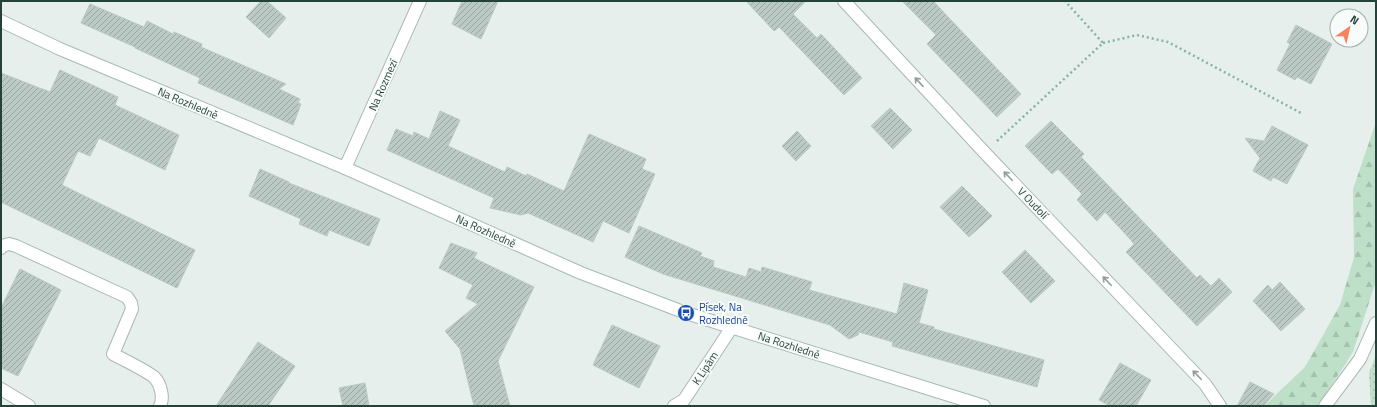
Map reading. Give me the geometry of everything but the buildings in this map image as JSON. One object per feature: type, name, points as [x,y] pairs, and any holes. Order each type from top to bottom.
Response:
[{"type":"street","name":"Na Rozmezí","points":[[345,168],[420,1]]},
{"type":"street","name":"V Oudolí","points":[[844,1],[985,153],[1205,384],[1220,406]]},
{"type":"street","name":"Na Rozhledně","points":[[1,21],[60,49],[345,168],[581,273],[686,313],[984,406]]},
{"type":"street","points":[[1,248],[2,246],[9,244],[16,246],[127,297],[131,303],[132,309],[113,354],[155,378],[160,389],[162,400],[160,406]]},
{"type":"street","points":[[1325,406],[1360,359],[1376,323]]},
{"type":"street","name":"K Lipám","points":[[674,406],[684,400],[732,327]]},
{"type":"street","points":[[1,389],[29,406]]},
{"type":"path","points":[[1065,1],[1103,43]]},
{"type":"path","points":[[985,153],[1103,43],[1137,34],[1168,42],[1301,113]]},
{"type":"green space","points":[[1376,122],[1376,281],[1353,352],[1318,406],[1264,406],[1305,367],[1340,305],[1354,257],[1353,189]]},
{"type":"green space","points":[[1376,355],[1376,406],[1371,406],[1369,373]]},
{"type":"place","name":"Písek, Na Rozhledně","points":[[686,313]]}]
